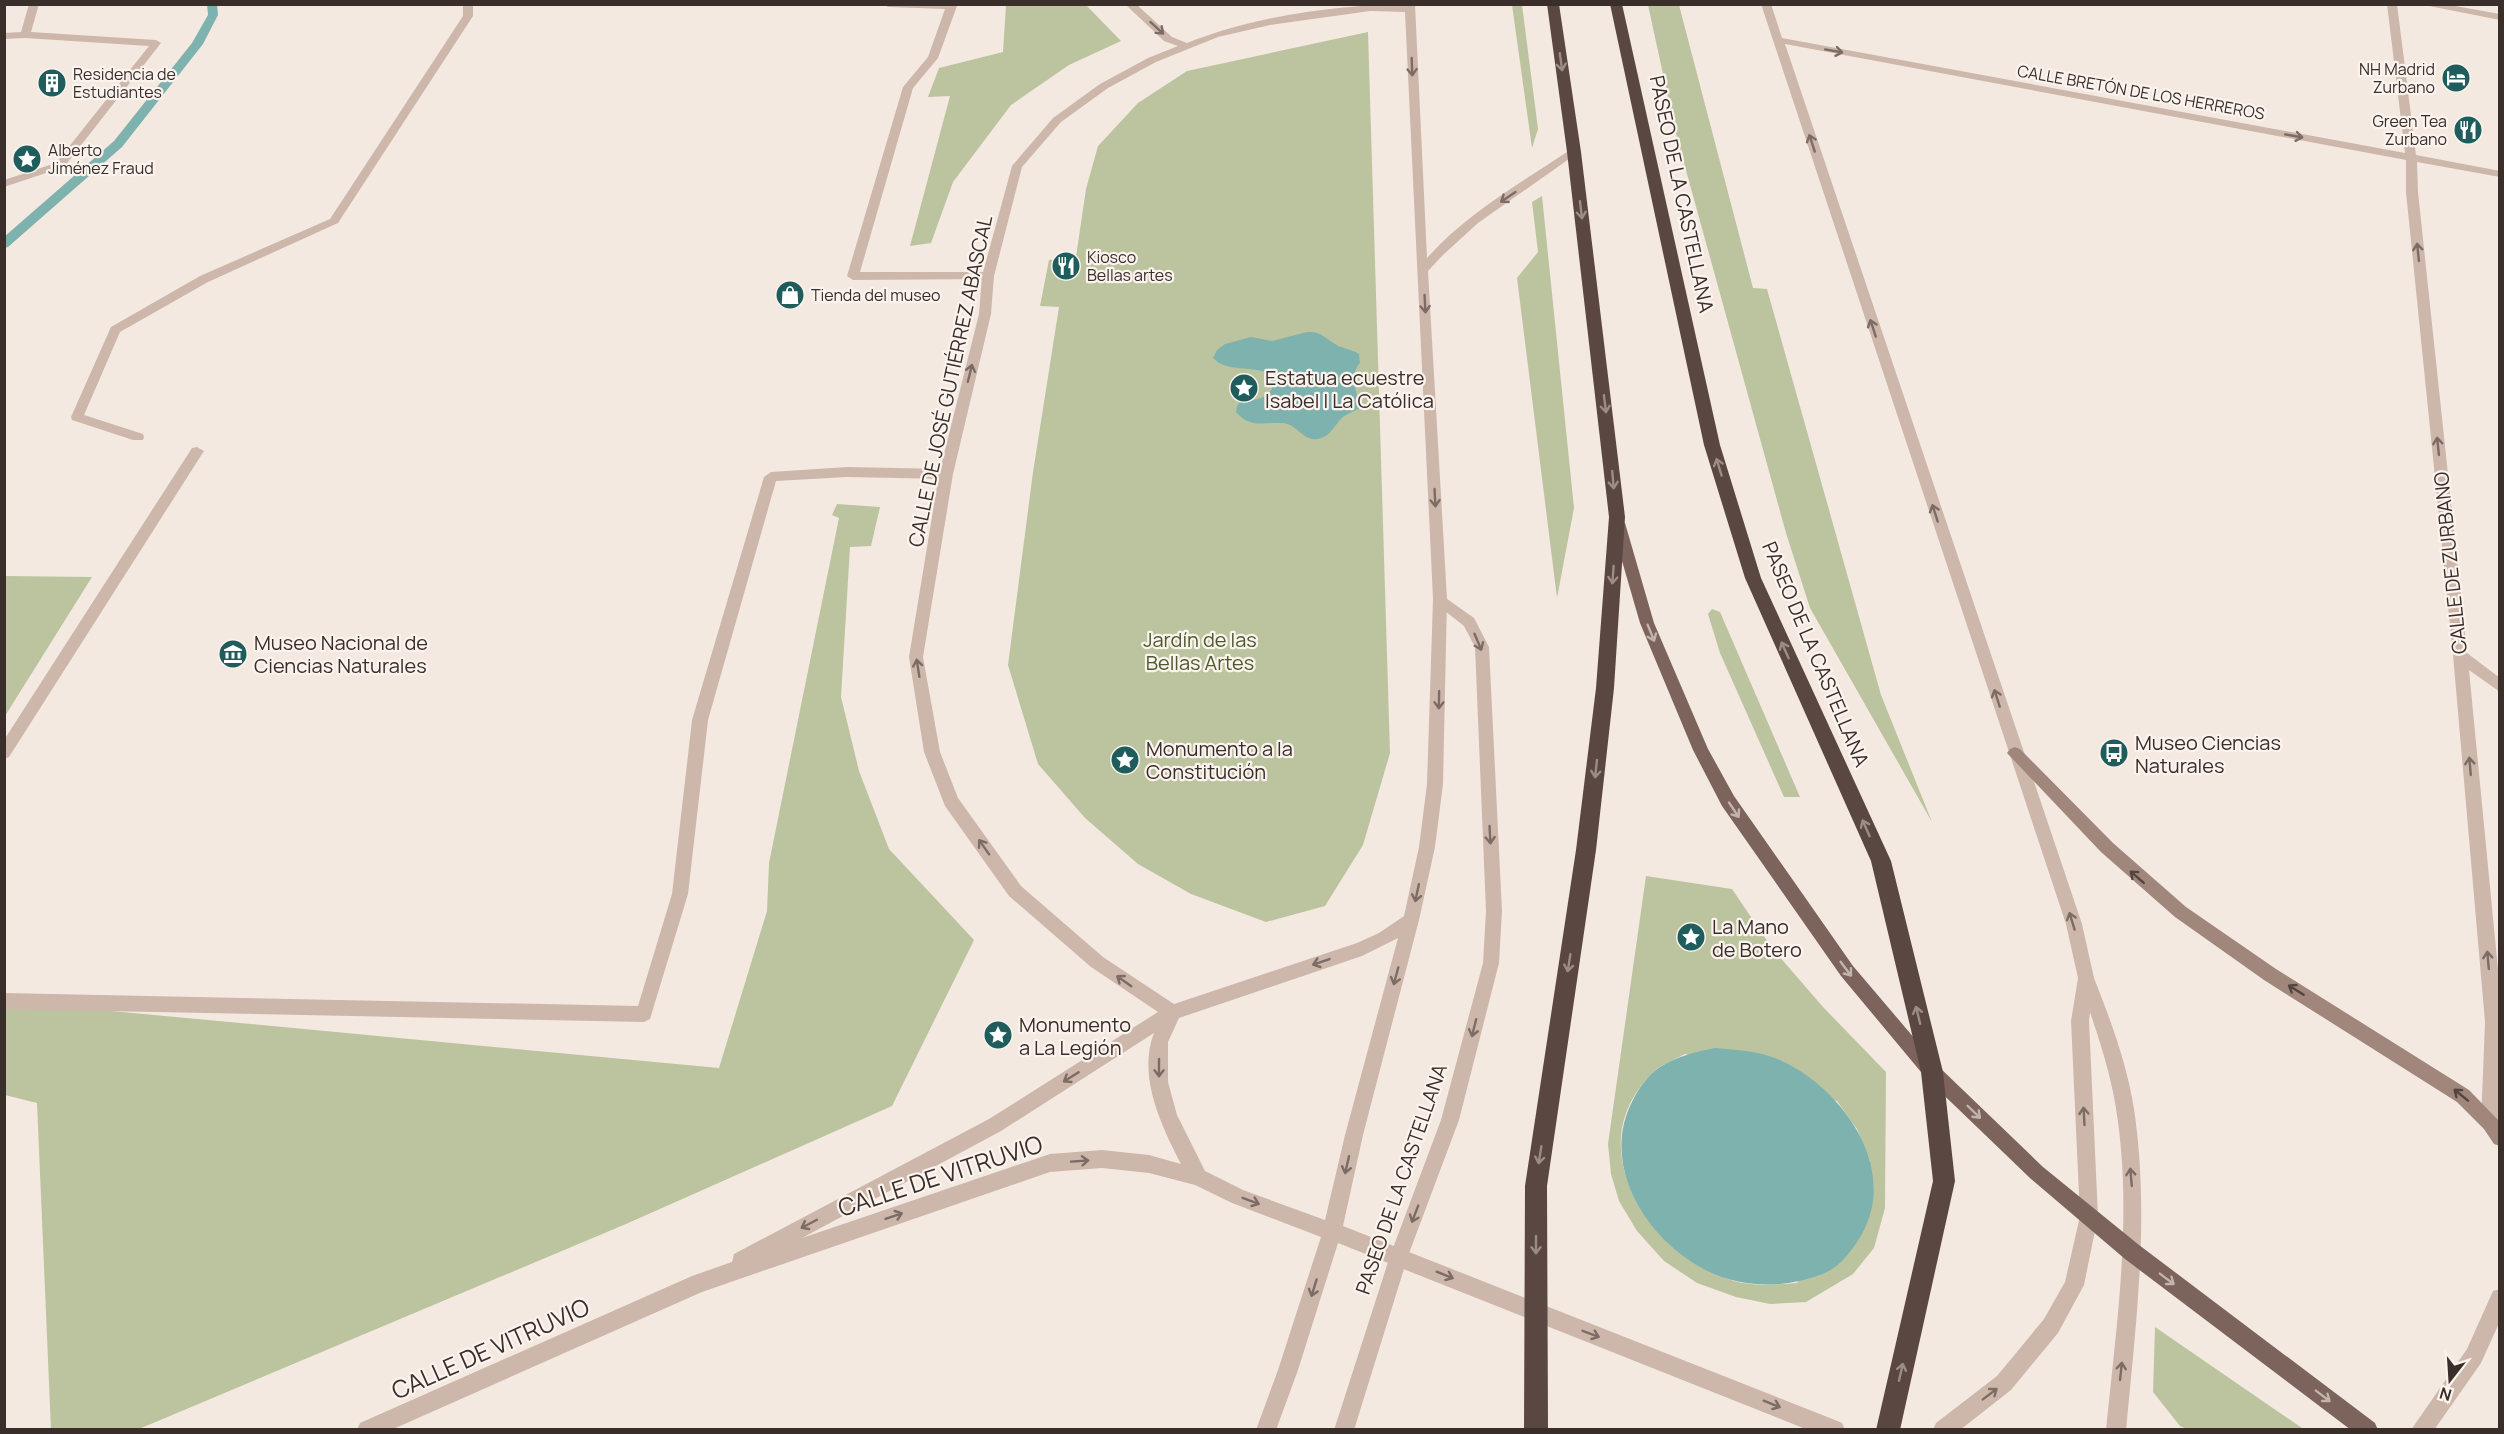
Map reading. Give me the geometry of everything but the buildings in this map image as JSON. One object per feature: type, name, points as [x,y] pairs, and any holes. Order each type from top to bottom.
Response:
[{"type":"highway","points":[[1536,1430],[1536,1186],[1587,850],[1605,688],[1617,517],[1574,152],[1553,4]]},
{"type":"highway","name":"PASEO DE LA CASTELLANA","points":[[1616,4],[1712,445],[1753,578],[1881,861],[1932,1072],[1944,1181],[1888,1430]]},
{"type":"main road","points":[[1617,517],[1647,623],[1701,750],[1728,801],[1847,971],[1932,1072],[2037,1173],[2132,1252],[2367,1430]]},
{"type":"street","points":[[25,35],[34,4]]},
{"type":"street","points":[[138,437],[77,417],[115,330],[204,279],[334,220],[468,16],[468,4]]},
{"type":"street","points":[[888,4],[952,5],[933,58],[908,87],[853,276],[988,276]]},
{"type":"street","points":[[1130,4],[1168,39],[1187,46]]},
{"type":"street","points":[[1355,4],[1370,8]]},
{"type":"street","points":[[1766,4],[2074,924],[2085,978],[2104,1026],[2125,1109],[2134,1207],[2116,1430]]},
{"type":"street","name":"CALLE DE ZURBANO","points":[[2392,4],[2411,158],[2412,192],[2460,655],[2494,1022],[2490,1123]]},
{"type":"street","points":[[2424,4],[2499,17]]},
{"type":"street","points":[[1266,1430],[1288,1370],[1332,1232],[1354,1135],[1412,920],[1427,846],[1435,784],[1440,600],[1410,7]]},
{"type":"street","name":"CALLE DE JOSÉ GUTIÉRREZ ABASCAL","points":[[1173,1012],[1097,962],[1015,891],[951,801],[932,752],[916,657],[946,474],[985,314],[988,276],[1017,166],[1057,120],[1104,86],[1152,60],[1215,35],[1270,22],[1370,8],[1410,7]]},
{"type":"street","points":[[4,36],[25,35],[156,43],[60,165],[4,184]]},
{"type":"street","name":"CALLE BRETÓN DE LOS HERREROS","points":[[1777,40],[2499,174]]},
{"type":"street","points":[[1423,270],[1437,252],[1483,214],[1574,152]]},
{"type":"street","points":[[4,753],[198,451]]},
{"type":"street","points":[[4,1000],[645,1014],[680,894],[700,720],[771,477],[847,472],[946,474]]},
{"type":"street","name":"PASEO DE LA CASTELLANA","points":[[1344,1430],[1399,1256],[1450,1120],[1491,963],[1494,911],[1482,647],[1469,622],[1440,600]]},
{"type":"street","points":[[2460,655],[2499,686]]},
{"type":"street","points":[[2015,753],[2085,828],[2139,879],[2207,932],[2254,964],[2463,1096],[2490,1123],[2499,1138]]},
{"type":"street","name":"CALLE DE VITRUVIO","points":[[367,1430],[403,1422],[699,1283],[994,1125],[1173,1012],[1362,949],[1412,920]]},
{"type":"street","points":[[1943,1430],[2004,1383],[2051,1326],[2074,1285],[2089,1216],[2080,1021],[2085,978]]},
{"type":"street","points":[[1173,1012],[1159,1044],[1159,1090],[1168,1121],[1198,1177]]},
{"type":"street","name":"CALLE DE VITRUVIO","points":[[699,1283],[1050,1163],[1102,1159],[1149,1164],[1198,1177],[1239,1197],[1399,1256],[1536,1313],[1835,1430]]},
{"type":"street","points":[[2421,1430],[2474,1356],[2499,1298]]},
{"type":"green space","points":[[1006,5],[1086,5],[1121,41],[1069,65],[1011,105],[953,182],[931,243],[910,246],[950,96],[928,97],[939,68],[1003,52]]},
{"type":"green space","points":[[1512,5],[1522,5],[1538,129],[1532,148]]},
{"type":"green space","points":[[1648,5],[1679,5],[1753,288],[1767,289],[1881,695],[1932,822],[1810,608],[1786,533],[1676,134]]},
{"type":"green space","name":"Jardín de las Bellas Artes","points":[[1368,32],[1390,753],[1363,845],[1325,906],[1266,922],[1191,894],[1138,864],[1085,818],[1038,764],[1008,665],[1033,472],[1059,307],[1040,306],[1049,260],[1076,257],[1086,189],[1098,146],[1138,103],[1187,71]]},
{"type":"green space","points":[[1542,196],[1574,508],[1557,598],[1517,278],[1538,252],[1532,202]]},
{"type":"green space","points":[[837,504],[880,507],[871,546],[850,547],[841,697],[859,771],[889,849],[974,940],[892,1106],[626,1224],[139,1429],[51,1430],[37,1103],[5,1095],[5,1001],[719,1068],[767,911],[769,863],[839,518],[832,515]]},
{"type":"green space","points":[[4,576],[92,577],[5,716]]},
{"type":"green space","points":[[1712,609],[1720,612],[1800,797],[1784,797],[1720,653],[1708,614]]},
{"type":"green space","points":[[1646,876],[1732,889],[1772,948],[1823,1007],[1886,1072],[1885,1208],[1874,1248],[1853,1274],[1806,1302],[1770,1304],[1736,1297],[1697,1283],[1664,1261],[1637,1231],[1619,1201],[1611,1174],[1608,1144]],"holes":[[[1685,1054],[1837,1101],[1857,1129],[1870,1161],[1797,1283],[1770,1285],[1743,1283],[1725,1278],[1695,1262],[1669,1241],[1646,1216],[1630,1188],[1622,1158],[1622,1127],[1634,1097],[1657,1069]]]},
{"type":"green space","points":[[2155,1327],[2302,1428],[2189,1430],[2180,1426],[2153,1392]]},
{"type":"water","points":[[1307,332],[1319,334],[1338,346],[1359,354],[1360,363],[1354,378],[1361,405],[1343,417],[1327,435],[1317,439],[1307,437],[1294,427],[1283,423],[1263,424],[1247,421],[1236,412],[1237,406],[1241,401],[1259,399],[1266,395],[1272,389],[1270,374],[1225,366],[1213,358],[1217,350],[1225,344],[1251,337],[1272,341]]},
{"type":"water","points":[[1715,1048],[1765,1055],[1782,1061],[1804,1074],[1825,1090],[1843,1110],[1858,1133],[1869,1157],[1874,1183],[1872,1208],[1855,1245],[1831,1270],[1789,1283],[1753,1284],[1728,1279],[1702,1268],[1678,1252],[1657,1232],[1640,1209],[1628,1183],[1622,1156],[1623,1129],[1632,1102],[1651,1074],[1666,1063]]},
{"type":"waterway","points":[[4,244],[118,144],[197,44],[213,15],[212,4]]},
{"type":"place","name":"NH Madrid Zurbano","points":[[2456,78]]},
{"type":"place","name":"Residencia de Estudiantes","points":[[52,83]]},
{"type":"place","name":"Green Tea Zurbano","points":[[2468,130]]},
{"type":"place","name":"Alberto Jiménez Fraud","points":[[27,159]]},
{"type":"place","name":"Kiosco Bellas artes","points":[[1066,266]]},
{"type":"place","name":"Tienda del museo","points":[[790,295]]},
{"type":"place","name":"Estatua ecuestre Isabel I La Católica","points":[[1244,388]]},
{"type":"place","name":"Museo Nacional de Ciencias Naturales","points":[[233,654]]},
{"type":"place","name":"Museo Ciencias Naturales","points":[[2114,753]]},
{"type":"place","name":"Monumento a la Constitución","points":[[1125,760]]},
{"type":"place","name":"La Mano de Botero","points":[[1691,937]]},
{"type":"place","name":"Monumento a La Legión","points":[[998,1035]]}]
